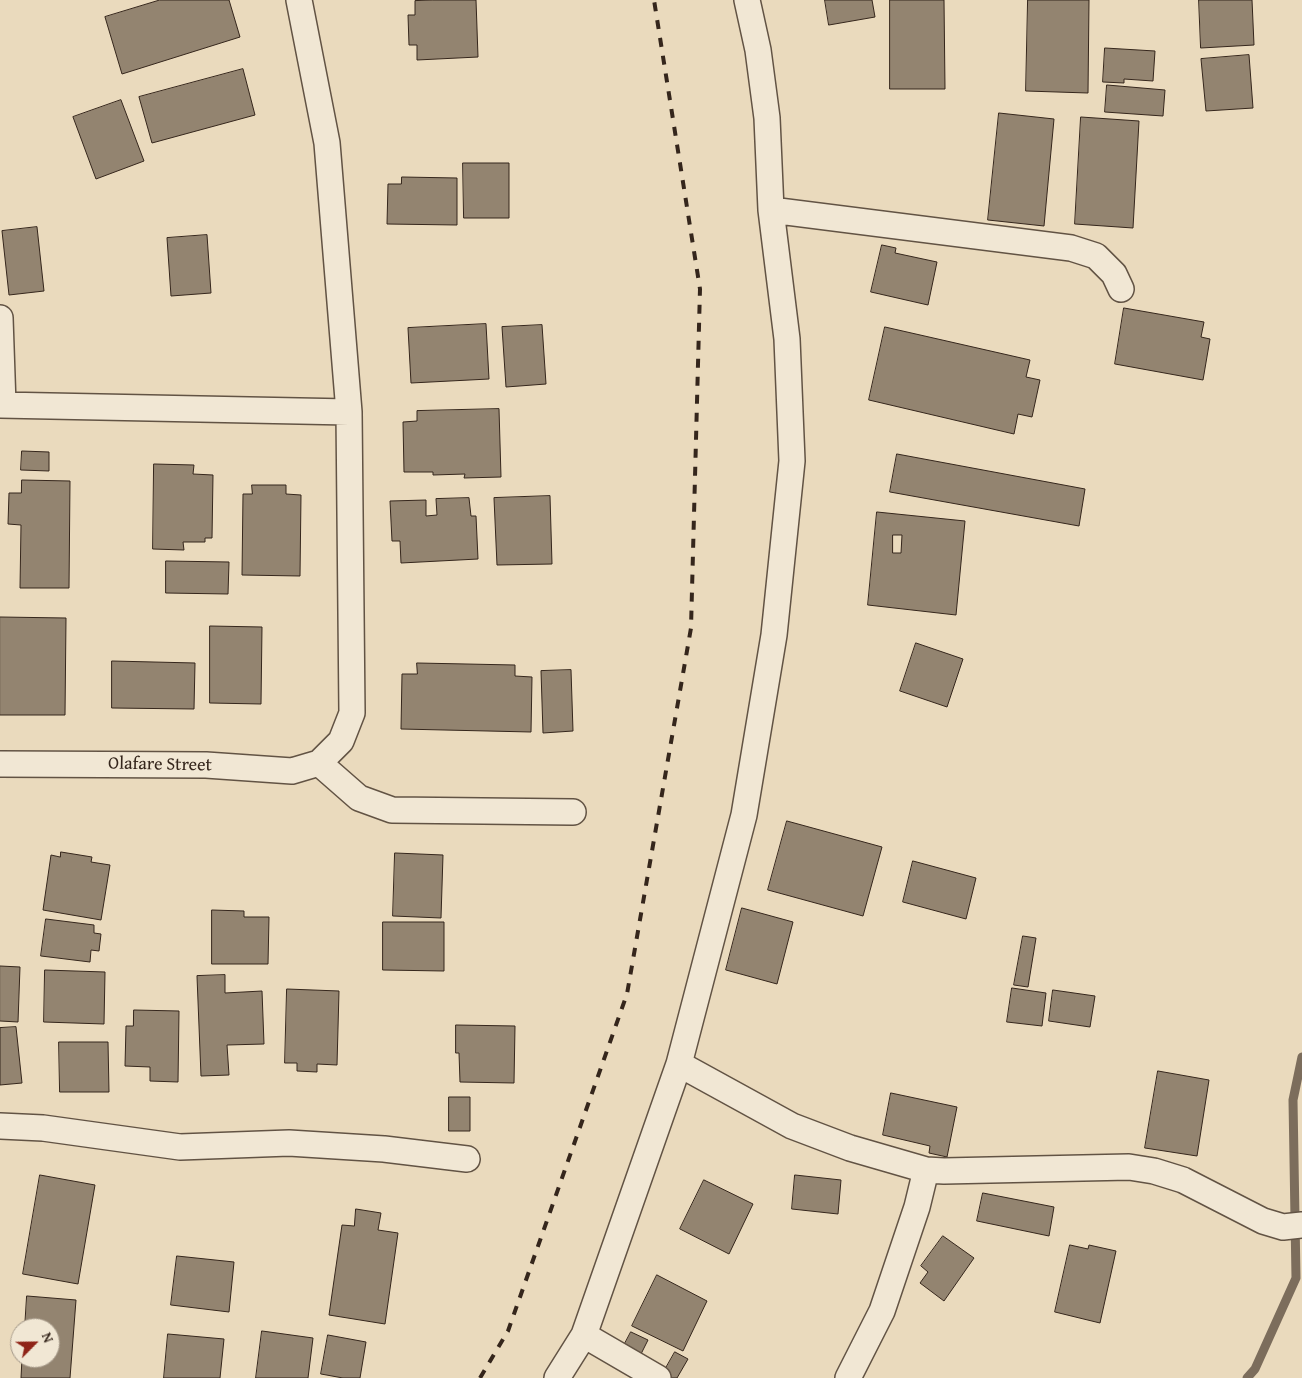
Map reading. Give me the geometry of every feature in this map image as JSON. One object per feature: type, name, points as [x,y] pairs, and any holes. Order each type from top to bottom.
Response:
[{"type":"street","points":[[299,0],[327,143],[349,412],[352,713],[342,741],[319,763],[359,798],[392,810],[573,812]]},
{"type":"street","points":[[557,1378],[584,1335],[679,1064],[744,815],[774,635],[792,461],[787,339],[771,210],[767,118],[758,50],[747,0]]},
{"type":"street","points":[[771,210],[1072,248],[1096,256],[1114,274],[1121,290]]},
{"type":"street","points":[[0,318],[1,405],[349,412]]},
{"type":"street","name":"Olafare Street","points":[[0,764],[206,765],[292,771],[319,763]]},
{"type":"street","points":[[679,1064],[792,1126],[850,1148],[926,1170],[1129,1167],[1154,1171],[1184,1180],[1283,1224]]},
{"type":"street","points":[[0,1126],[43,1128],[180,1146],[289,1143],[384,1149],[467,1159]]},
{"type":"street","points":[[848,1378],[882,1311],[917,1207],[926,1170]]},
{"type":"street","points":[[584,1335],[658,1378]]},
{"type":"building","points":[[160,0],[229,0],[240,37],[122,74],[105,17]]},
{"type":"building","points":[[476,0],[478,57],[417,60],[417,45],[409,45],[408,15],[415,15],[415,1]]},
{"type":"building","points":[[825,0],[872,0],[875,17],[829,25]]},
{"type":"building","points":[[890,0],[944,0],[945,89],[890,89]]},
{"type":"building","points":[[1028,0],[1089,0],[1088,93],[1026,91]]},
{"type":"building","points":[[1199,0],[1252,0],[1254,45],[1201,48]]},
{"type":"building","points":[[1105,48],[1155,51],[1153,81],[1124,79],[1124,83],[1103,82]]},
{"type":"building","points":[[1249,55],[1253,108],[1206,111],[1201,59]]},
{"type":"building","points":[[243,69],[255,115],[152,143],[139,97]]},
{"type":"building","points":[[1107,85],[1165,90],[1163,116],[1105,112]]},
{"type":"building","points":[[121,100],[144,161],[96,179],[73,117]]},
{"type":"building","points":[[999,113],[1054,119],[1044,226],[988,220]]},
{"type":"building","points":[[1081,117],[1139,121],[1133,228],[1075,224]]},
{"type":"building","points":[[463,163],[509,163],[509,218],[464,218]]},
{"type":"building","points":[[402,177],[457,178],[457,225],[387,224],[388,184],[401,184]]},
{"type":"building","points":[[37,227],[44,291],[9,295],[2,231]]},
{"type":"building","points":[[207,235],[211,293],[171,296],[167,238]]},
{"type":"building","points":[[882,245],[896,248],[895,253],[937,262],[928,305],[871,292]]},
{"type":"building","points":[[1124,308],[1204,322],[1201,337],[1210,339],[1203,380],[1115,364]]},
{"type":"building","points":[[486,324],[489,379],[411,383],[408,328]]},
{"type":"building","points":[[542,325],[546,384],[506,387],[502,327]]},
{"type":"building","points":[[885,327],[1030,360],[1026,377],[1040,380],[1032,417],[1018,414],[1014,434],[869,400]]},
{"type":"building","points":[[499,409],[501,477],[464,478],[465,474],[433,475],[433,472],[404,472],[403,422],[417,421],[417,411]]},
{"type":"building","points":[[22,451],[49,452],[49,471],[21,470]]},
{"type":"building","points":[[897,454],[1085,489],[1079,526],[890,492]]},
{"type":"building","points":[[154,464],[194,465],[193,474],[213,475],[212,538],[205,538],[205,542],[183,542],[184,550],[153,549]]},
{"type":"building","points":[[22,480],[70,481],[69,588],[20,588],[21,525],[8,524],[9,493],[21,493]]},
{"type":"building","points":[[252,485],[286,485],[286,494],[301,495],[300,576],[242,575],[243,494],[252,494]]},
{"type":"building","points":[[550,496],[552,564],[497,565],[494,498]]},
{"type":"building","points":[[469,498],[471,516],[476,516],[478,559],[401,563],[400,541],[392,541],[390,501],[426,500],[426,516],[437,515],[436,499]]},
{"type":"building","points":[[877,512],[965,521],[956,615],[868,605]],"holes":[[[893,535],[902,535],[901,553],[893,553]]]},
{"type":"building","points":[[166,561],[229,562],[228,594],[166,593]]},
{"type":"building","points":[[0,617],[66,618],[65,715],[0,715]]},
{"type":"building","points":[[210,626],[262,627],[261,704],[210,703]]},
{"type":"building","points":[[916,643],[963,659],[947,707],[900,691]]},
{"type":"building","points":[[112,661],[195,663],[194,709],[112,708]]},
{"type":"building","points":[[417,663],[515,665],[515,676],[532,677],[531,732],[401,729],[402,674],[417,674]]},
{"type":"building","points":[[571,670],[573,731],[543,733],[541,671]]},
{"type":"building","points":[[787,821],[882,847],[863,916],[768,890]]},
{"type":"building","points":[[61,852],[92,857],[91,862],[110,865],[101,920],[43,910],[51,855],[60,857]]},
{"type":"building","points":[[395,853],[443,855],[441,918],[393,916]]},
{"type":"building","points":[[913,861],[976,878],[966,919],[903,902]]},
{"type":"building","points":[[742,908],[793,922],[777,984],[726,970]]},
{"type":"building","points":[[212,910],[244,911],[244,917],[269,917],[268,964],[212,964]]},
{"type":"building","points":[[46,919],[94,925],[94,933],[101,934],[99,951],[91,950],[90,962],[41,956]]},
{"type":"building","points":[[383,922],[444,922],[444,971],[383,970]]},
{"type":"building","points":[[1023,936],[1036,938],[1028,987],[1014,985]]},
{"type":"building","points":[[0,966],[20,967],[18,1022],[0,1021]]},
{"type":"building","points":[[45,970],[105,972],[104,1024],[44,1022]]},
{"type":"building","points":[[225,975],[225,993],[262,991],[264,1044],[227,1045],[229,1075],[201,1076],[197,976]]},
{"type":"building","points":[[1012,988],[1046,993],[1042,1026],[1007,1022]]},
{"type":"building","points":[[287,989],[339,991],[337,1065],[317,1064],[317,1072],[297,1071],[297,1063],[285,1063]]},
{"type":"building","points":[[1053,990],[1095,996],[1090,1027],[1049,1021]]},
{"type":"building","points":[[134,1010],[179,1011],[178,1082],[150,1081],[150,1067],[125,1066],[126,1026],[133,1026]]},
{"type":"building","points":[[456,1025],[515,1026],[514,1083],[460,1082],[459,1053],[456,1053]]},
{"type":"building","points":[[16,1027],[22,1083],[0,1085],[0,1028]]},
{"type":"building","points":[[59,1042],[108,1042],[109,1092],[60,1092]]},
{"type":"building","points":[[1158,1071],[1209,1080],[1197,1156],[1145,1148]]},
{"type":"building","points":[[891,1093],[957,1107],[947,1157],[929,1153],[930,1146],[883,1135]]},
{"type":"building","points":[[449,1097],[470,1097],[470,1131],[449,1131]]},
{"type":"building","points":[[40,1175],[95,1185],[78,1284],[23,1274]]},
{"type":"building","points":[[795,1175],[841,1180],[838,1214],[792,1209]]},
{"type":"building","points":[[704,1180],[753,1204],[729,1254],[680,1229]]},
{"type":"building","points":[[983,1193],[1054,1207],[1049,1236],[977,1221]]},
{"type":"building","points":[[356,1209],[381,1213],[378,1230],[398,1233],[385,1324],[329,1315],[342,1225],[354,1226]]},
{"type":"building","points":[[943,1236],[974,1258],[944,1301],[920,1283],[928,1272],[921,1266]]},
{"type":"building","points":[[1070,1245],[1088,1249],[1089,1245],[1116,1251],[1100,1323],[1055,1312]]},
{"type":"building","points":[[177,1256],[234,1262],[229,1312],[171,1305]]},
{"type":"building","points":[[657,1275],[707,1301],[683,1351],[632,1326]]},
{"type":"building","points":[[27,1296],[76,1300],[70,1378],[21,1378],[22,1368],[60,1368],[60,1318],[26,1318]]},
{"type":"building","points":[[262,1331],[313,1338],[308,1378],[256,1378]]},
{"type":"building","points":[[631,1332],[648,1340],[638,1360],[621,1351]]},
{"type":"building","points":[[168,1334],[224,1339],[220,1378],[164,1378]]},
{"type":"building","points":[[328,1335],[366,1342],[360,1378],[343,1378],[321,1374]]},
{"type":"building","points":[[675,1352],[688,1359],[677,1378],[667,1378],[662,1375]]},
{"type":"waterway","points":[[1247,1378],[1255,1369],[1296,1278],[1293,1100],[1302,1057]]},
{"type":"railway","points":[[480,1378],[508,1331],[627,994],[691,628],[700,289],[654,0]]}]
